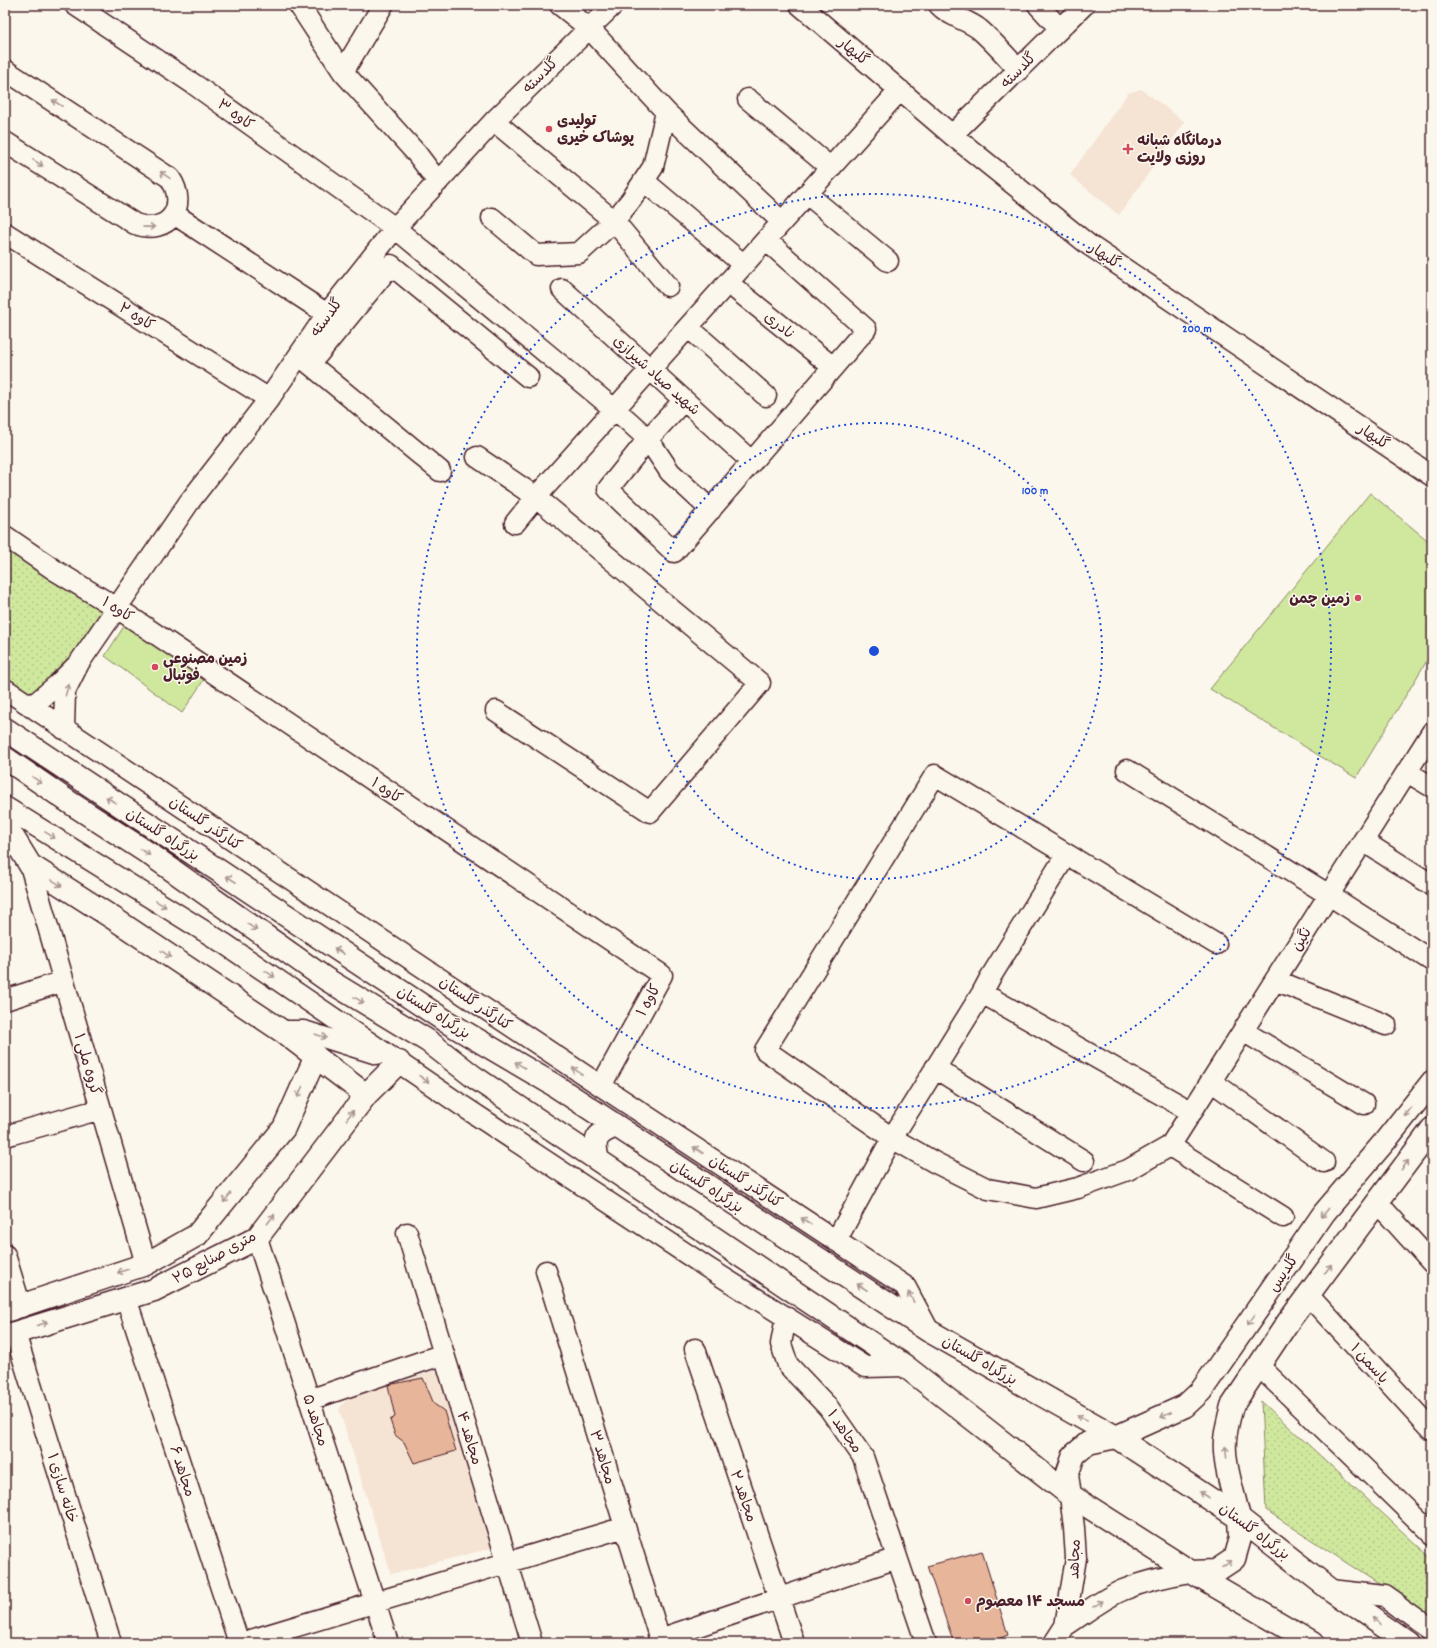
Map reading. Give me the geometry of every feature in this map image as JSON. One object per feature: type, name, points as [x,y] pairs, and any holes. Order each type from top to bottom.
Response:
[{"type":"main road","name":"بزرگراه گلستان","points":[[5,729],[447,1022],[554,1085],[930,1331],[1116,1437],[1239,1518],[1332,1590],[1408,1643]]},
{"type":"main road","name":"بزرگراه گلستان","points":[[5,758],[69,802],[151,855],[326,979],[428,1041],[474,1077],[905,1366],[1070,1495],[1191,1572],[1308,1641]]},
{"type":"main road","points":[[11,820],[30,866],[116,920],[282,1031],[366,1095]]},
{"type":"main road","name":"۲۵ متری صنایع","points":[[13,1309],[146,1264],[197,1235],[284,1128],[316,1056]]},
{"type":"main road","name":"۲۵ متری صنایع","points":[[10,1334],[154,1290],[257,1238],[366,1095],[399,1062]]},
{"type":"main road","name":"گلدیس","points":[[1070,1495],[1067,1475],[1074,1455],[1088,1443],[1116,1437],[1185,1406],[1201,1391],[1324,1213],[1386,1140],[1432,1082]]},
{"type":"main road","points":[[569,1141],[581,1137],[587,1130],[589,1123],[589,1109]]},
{"type":"main road","points":[[598,1160],[595,1145],[597,1138],[604,1131],[616,1126]]},
{"type":"main road","points":[[1191,1572],[1216,1571],[1234,1559],[1240,1538],[1239,1518],[1228,1466],[1225,1441],[1232,1406],[1308,1295],[1432,1129]]},
{"type":"main road","points":[[146,1264],[154,1290]]},
{"type":"street","name":"کاوه ۳","points":[[75,5],[195,85],[395,228],[648,439],[670,472],[711,510]]},
{"type":"street","points":[[299,5],[343,72],[416,154],[438,182]]},
{"type":"street","points":[[343,72],[383,5]]},
{"type":"street","points":[[560,5],[589,28],[666,112],[782,222]]},
{"type":"street","name":"گلدسته","points":[[79,663],[190,501],[269,399],[305,360],[327,314],[395,228],[494,121],[613,5]]},
{"type":"street","name":"گلبهار","points":[[800,5],[952,135],[1089,245],[1432,476]]},
{"type":"street","points":[[939,5],[955,18],[967,22],[979,30],[1019,70]]},
{"type":"street","points":[[1038,5],[1060,29]]},
{"type":"street","name":"گلدسته","points":[[952,135],[1084,5]]},
{"type":"street","points":[[5,70],[170,178],[175,186],[178,197],[177,209],[164,224],[144,228],[135,224],[5,142]]},
{"type":"street","points":[[515,523],[536,497],[900,90]]},
{"type":"street","points":[[748,99],[831,168]]},
{"type":"street","points":[[492,218],[536,255],[579,253],[614,221],[653,168],[666,112]]},
{"type":"street","points":[[494,121],[614,221],[668,286]]},
{"type":"street","points":[[644,181],[744,265]]},
{"type":"street","points":[[807,194],[888,261]]},
{"type":"street","points":[[174,214],[327,314]]},
{"type":"street","name":"کاوه ۲","points":[[5,234],[269,399]]},
{"type":"street","points":[[684,400],[648,439],[608,489],[674,552],[866,329],[766,240]]},
{"type":"street","points":[[440,471],[305,360],[391,265],[528,377]]},
{"type":"street","name":"نادری","points":[[728,283],[833,367]]},
{"type":"street","name":"شهید صیاد شیرازی","points":[[562,289],[752,462]]},
{"type":"street","points":[[688,327],[766,396]]},
{"type":"street","points":[[477,457],[536,497],[760,682],[650,812],[496,711]]},
{"type":"street","name":"کاوه ۱","points":[[5,536],[56,571],[117,608],[662,974],[601,1086]]},
{"type":"street","points":[[31,707],[57,685],[79,663]]},
{"type":"street","points":[[64,729],[65,690],[79,663]]},
{"type":"street","name":"کنارگذر گلستان","points":[[5,689],[601,1086],[905,1286],[930,1331]]},
{"type":"street","name":"نگین","points":[[1170,1146],[1432,732]]},
{"type":"street","points":[[1127,770],[1329,895],[1432,961]]},
{"type":"street","points":[[1407,772],[1432,787]]},
{"type":"street","points":[[1216,944],[935,775],[765,1050],[892,1138],[934,1162],[988,1189],[1036,1198],[1078,1188],[1128,1170],[1170,1146],[1282,1217]]},
{"type":"street","points":[[5,807],[11,820],[225,944],[481,1118],[865,1367],[905,1366]]},
{"type":"street","points":[[1363,841],[1432,885]]},
{"type":"street","points":[[836,1241],[892,1138],[1066,855]]},
{"type":"street","name":"گروه ملی ۱","points":[[30,866],[146,1264]]},
{"type":"street","points":[[1275,980],[1386,1025]]},
{"type":"street","points":[[5,1000],[64,982]]},
{"type":"street","points":[[982,993],[1192,1112]]},
{"type":"street","points":[[1243,1030],[1364,1104]]},
{"type":"street","points":[[282,1031],[304,1031],[399,1062]]},
{"type":"street","points":[[935,1068],[1084,1162]]},
{"type":"street","points":[[1211,1081],[1324,1162]]},
{"type":"street","points":[[5,1136],[101,1109]]},
{"type":"street","points":[[1377,1202],[1432,1263]]},
{"type":"street","name":"مجاهد ۴","points":[[407,1233],[532,1643]]},
{"type":"street","name":"۵ مجاهد","points":[[257,1238],[388,1643]]},
{"type":"street","points":[[5,1255],[13,1309]]},
{"type":"street","name":"مجاهد ۳","points":[[546,1271],[660,1641]]},
{"type":"street","name":"یاسمن ۱","points":[[1308,1295],[1432,1430]]},
{"type":"street","name":"۶ مجاهد","points":[[126,1298],[240,1643]]},
{"type":"street","name":"۱ مجاهد","points":[[786,1317],[781,1344],[788,1365],[828,1406],[863,1457],[926,1643]]},
{"type":"street","name":"خانه سازی ۱","points":[[10,1334],[111,1643]]},
{"type":"street","name":"مجاهد ۲","points":[[695,1349],[794,1643]]},
{"type":"street","points":[[309,1400],[444,1354]]},
{"type":"street","points":[[1259,1366],[1432,1534]]},
{"type":"street","name":"مجاهد","points":[[1054,1643],[1065,1626],[1076,1558],[1070,1495]]},
{"type":"street","points":[[240,1643],[625,1527]]},
{"type":"street","points":[[660,1641],[779,1598],[897,1558]]},
{"type":"street","points":[[1065,1626],[1121,1591],[1154,1579],[1191,1572]]},
{"type":"street","points":[[1332,1590],[1384,1596],[1432,1630]]},
{"type":"shaded area","name":"درمانگاه شبانه روزی ولایت","points":[[1141,89],[1185,122],[1119,215],[1070,175],[1128,93]]},
{"type":"shaded area","points":[[433,1371],[438,1372],[492,1548],[391,1574],[339,1409],[349,1397]]},
{"type":"green space","name":"زمین چمن","points":[[1370,493],[1432,544],[1432,652],[1356,778],[1210,689]]},
{"type":"green space","points":[[5,536],[117,608],[31,707],[5,689]]},
{"type":"green space","name":"زمین مصنوعی فوتبال","points":[[128,620],[205,678],[182,713],[105,656]]},
{"type":"green space","points":[[1261,1401],[1432,1559],[1432,1619],[1266,1510]]},
{"type":"building","points":[[423,1378],[434,1404],[444,1411],[456,1451],[414,1463],[404,1442],[395,1435],[390,1420],[395,1417],[388,1385]]},
{"type":"building","name":"مسجد ۱۴ معصوم","points":[[982,1551],[1008,1635],[988,1643],[954,1643],[927,1566]]},
{"type":"place","name":"تولیدی پوشاک خیری","points":[[549,129]]},
{"type":"place","name":"درمانگاه شبانه روزی ولایت","points":[[1128,149]]},
{"type":"place","name":"زمین چمن","points":[[1358,598]]},
{"type":"place","name":"زمین مصنوعی فوتبال","points":[[155,667]]},
{"type":"place","name":"مسجد ۱۴ معصوم","points":[[968,1601]]}]
